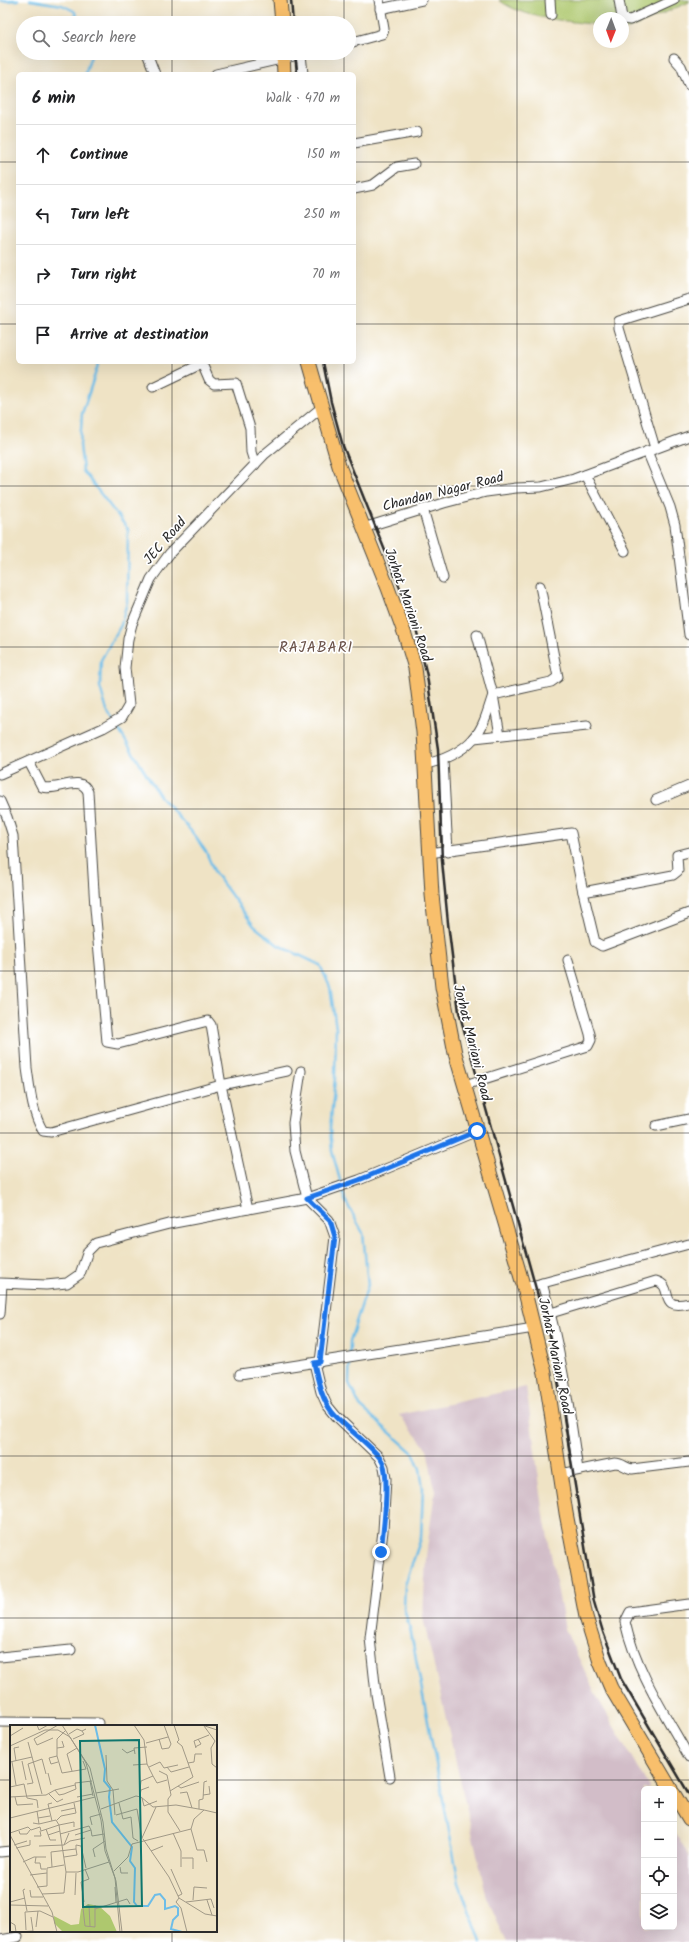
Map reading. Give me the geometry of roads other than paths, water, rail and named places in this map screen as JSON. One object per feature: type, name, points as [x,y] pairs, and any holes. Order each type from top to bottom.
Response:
[{"type":"highway","points":[[280,0],[281,16]]},
{"type":"highway","points":[[283,60],[284,72]]},
{"type":"highway","name":"Jorhat Mariani Road","points":[[310,364],[339,466],[388,588],[415,668],[425,764],[429,853],[436,939],[442,987],[455,1053],[524,1288],[534,1328],[550,1402],[579,1588],[586,1618],[600,1662],[611,1688],[669,1786]]},
{"type":"highway","points":[[677,1799],[689,1819]]},
{"type":"street","points":[[356,41],[382,34],[384,29],[380,5],[422,0]]},
{"type":"street","points":[[550,0],[551,15]]},
{"type":"street","points":[[619,0],[621,12]]},
{"type":"street","points":[[629,20],[674,0]]},
{"type":"street","points":[[674,58],[681,66],[689,85]]},
{"type":"street","points":[[150,60],[154,72]]},
{"type":"street","points":[[223,72],[268,60]]},
{"type":"street","points":[[303,72],[304,60]]},
{"type":"street","points":[[356,144],[418,132]]},
{"type":"street","points":[[356,189],[373,185],[397,167],[414,164]]},
{"type":"street","points":[[689,299],[619,321],[619,328],[651,449],[675,525],[689,636]]},
{"type":"street","points":[[152,387],[198,365],[203,366],[209,380],[214,384],[236,383],[250,428],[251,452],[255,464]]},
{"type":"street","name":"JEC Road","points":[[0,774],[103,728],[122,717],[129,705],[125,668],[128,639],[132,624],[151,579],[170,553],[255,464],[286,435],[321,408]]},
{"type":"street","name":"Chandan Nagar Road","points":[[363,528],[423,509],[486,492],[516,488],[551,486],[585,475],[689,436]]},
{"type":"street","points":[[585,475],[625,551]]},
{"type":"street","points":[[423,509],[443,578]]},
{"type":"street","points":[[493,695],[551,682],[558,677],[540,586]]},
{"type":"street","points":[[476,635],[493,695],[500,735]]},
{"type":"street","points":[[425,764],[443,760],[474,738],[485,718],[493,695]]},
{"type":"street","points":[[474,738],[587,726]]},
{"type":"street","points":[[443,760],[448,852]]},
{"type":"street","points":[[29,762],[42,787],[51,788],[77,783],[86,787],[88,792],[95,908],[107,1042],[118,1044],[208,1021],[211,1025],[221,1085],[248,1209]]},
{"type":"street","points":[[656,800],[689,786]]},
{"type":"street","points":[[0,801],[8,817],[13,836],[27,1068],[32,1096],[43,1131],[51,1132],[221,1085],[287,1071]]},
{"type":"street","points":[[429,853],[448,852],[571,833],[595,942],[602,946],[689,913]]},
{"type":"street","points":[[583,892],[673,874],[678,871],[677,855],[689,852]]},
{"type":"street","points":[[465,1085],[588,1046],[591,1040],[590,1034],[568,960]]},
{"type":"street","points":[[301,1071],[293,1133],[297,1162],[307,1198],[330,1220],[335,1237],[321,1362],[321,1392],[327,1405],[336,1416],[379,1457],[384,1467],[386,1479],[383,1531],[370,1638],[375,1687],[390,1777]]},
{"type":"street","points":[[656,1126],[689,1119]]},
{"type":"street","points":[[0,1314],[1,1284],[22,1283],[51,1285],[67,1283],[80,1274],[88,1251],[96,1243],[162,1225],[307,1198],[359,1180],[477,1131]]},
{"type":"street","points":[[524,1288],[689,1244]]},
{"type":"street","points":[[551,1313],[656,1280],[661,1282],[664,1286],[669,1301],[672,1305],[676,1306],[689,1303]]},
{"type":"street","points":[[542,1283],[551,1313],[563,1372],[578,1470]]},
{"type":"street","points":[[240,1374],[534,1328]]},
{"type":"street","points":[[561,1474],[615,1463],[621,1463],[626,1468],[632,1469],[689,1462]]},
{"type":"street","points":[[689,1604],[630,1612],[626,1622],[637,1658],[649,1687],[689,1757]]},
{"type":"street","points":[[0,1657],[72,1650]]},
{"type":"street","points":[[0,1722],[98,1723]]},
{"type":"street","points":[[0,1852],[10,1851]]},
{"type":"street","points":[[0,1940],[18,1936]]},
{"type":"waterway","points":[[0,1],[18,0]]},
{"type":"waterway","points":[[30,0],[62,5],[74,11],[77,16]]},
{"type":"waterway","points":[[86,72],[90,60]]},
{"type":"waterway","points":[[98,364],[82,414],[80,445],[83,471],[128,529],[127,602],[121,625],[101,660],[100,687],[107,711],[160,796],[192,832],[206,852],[215,873],[254,926],[278,945],[320,965],[330,987],[336,1028],[335,1078],[330,1129],[332,1151],[341,1184]]},
{"type":"waterway","points":[[342,1188],[345,1200],[363,1233],[368,1285],[350,1341],[349,1383],[360,1406],[414,1454],[420,1469],[423,1488],[421,1538],[405,1585],[404,1608],[411,1633],[459,1883],[481,1942]]},
{"type":"railway","points":[[291,0],[292,16]]},
{"type":"railway","points":[[296,60],[297,72]]},
{"type":"railway","points":[[323,364],[331,402],[343,446],[416,628],[427,676],[438,749],[442,861],[459,1012],[553,1350],[594,1602],[603,1632],[621,1679],[689,1794]]},
{"type":"district","name":"RAJABARI","points":[[316,648]]}]
